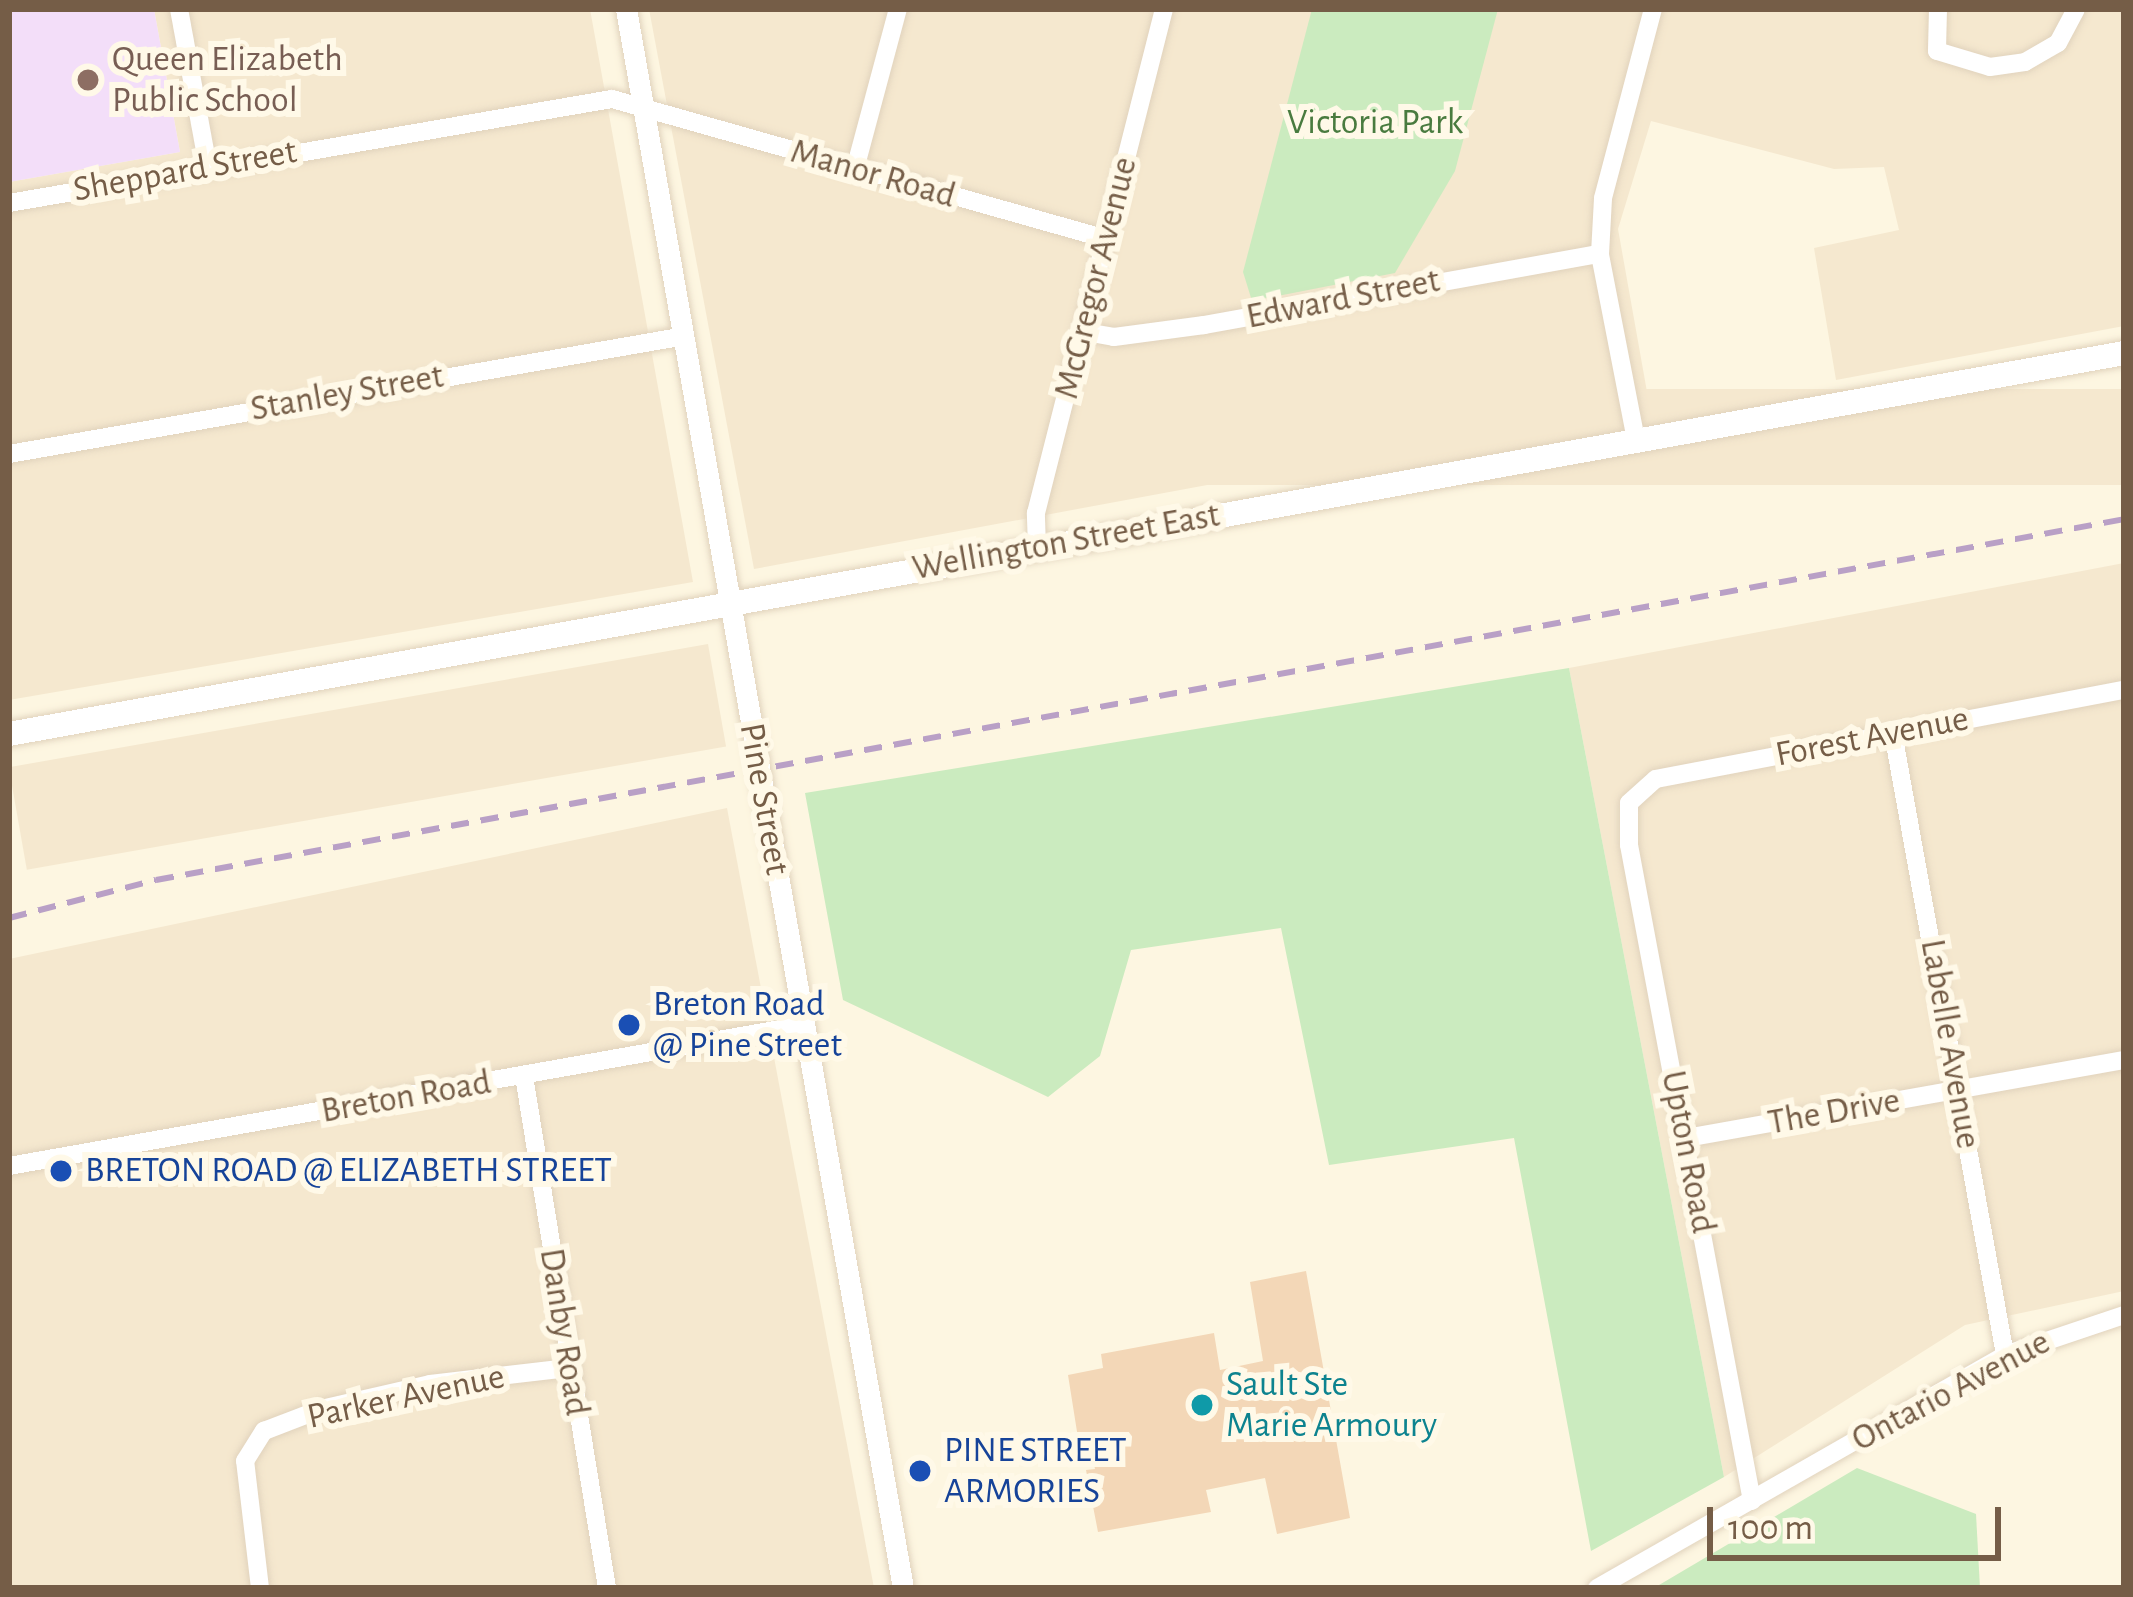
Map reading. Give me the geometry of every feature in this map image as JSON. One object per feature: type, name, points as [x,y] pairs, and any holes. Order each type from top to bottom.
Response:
[{"type":"main road","name":"Wellington Street East","points":[[9,734],[2124,353]]},
{"type":"street","points":[[179,9],[208,167]]},
{"type":"street","name":"Pine Street","points":[[626,9],[903,1588]]},
{"type":"street","points":[[854,169],[898,9]]},
{"type":"street","name":"McGregor Avenue","points":[[1036,547],[1036,513],[1086,332],[1102,238],[1164,9]]},
{"type":"street","points":[[1636,440],[1600,254],[1603,199],[1653,9]]},
{"type":"street","points":[[1937,9],[1937,51],[1990,67],[2025,62],[2058,43],[2076,9]]},
{"type":"street","name":"Sheppard Street","points":[[9,203],[563,102],[612,99],[645,107]]},
{"type":"street","name":"Manor Road","points":[[645,107],[1102,238]]},
{"type":"street","name":"Edward Street","points":[[1086,332],[1114,337],[1204,326],[1600,254]]},
{"type":"street","name":"Stanley Street","points":[[9,454],[685,336]]},
{"type":"street","name":"Forest Avenue","points":[[1629,803],[1656,779],[2124,690]]},
{"type":"street","name":"Labelle Avenue","points":[[1893,733],[2005,1355]]},
{"type":"street","name":"Upton Road","points":[[1629,803],[1629,845],[1752,1501]]},
{"type":"street","name":"Breton Road","points":[[9,1166],[802,1024]]},
{"type":"street","name":"The Drive","points":[[1686,1138],[2124,1060]]},
{"type":"street","name":"Danby Road","points":[[524,1076],[607,1588]]},
{"type":"street","name":"Ontario Avenue","points":[[1597,1588],[2005,1355],[2124,1315]]},
{"type":"street","name":"Parker Avenue","points":[[260,1588],[245,1461],[264,1431],[321,1408],[430,1384],[568,1368]]},
{"type":"shaded area","name":"Queen Elizabeth Public School","points":[[9,9],[154,9],[180,152],[9,182]]},
{"type":"shaded area","points":[[154,9],[590,9],[693,582],[9,700],[9,182],[180,152]]},
{"type":"shaded area","points":[[649,9],[2124,9],[2124,326],[1836,380],[1814,248],[1899,230],[1884,167],[1834,169],[1651,121],[1618,229],[1649,403],[754,569]]},
{"type":"shaded area","points":[[749,389],[2124,389],[2124,485],[749,485]]},
{"type":"shaded area","points":[[2124,563],[2124,1291],[1965,1325],[1724,1477],[1569,668]]},
{"type":"shaded area","points":[[708,644],[726,746],[27,870],[9,767]]},
{"type":"shaded area","points":[[727,808],[874,1588],[9,1588],[9,959]]},
{"type":"green space","name":"Victoria Park","points":[[1312,9],[1498,9],[1455,171],[1395,273],[1252,301],[1243,272]]},
{"type":"green space","points":[[1569,668],[1724,1477],[1591,1551],[1514,1138],[1329,1165],[1281,928],[1131,950],[1100,1056],[1048,1097],[843,1000],[805,793]]},
{"type":"green space","points":[[1857,1468],[1976,1514],[1980,1588],[1654,1588]]},
{"type":"building","name":"Sault Ste Marie Armoury","points":[[1306,1271],[1350,1518],[1277,1534],[1265,1478],[1206,1490],[1211,1512],[1098,1532],[1086,1470],[1095,1469],[1088,1436],[1078,1438],[1068,1375],[1103,1368],[1101,1354],[1214,1333],[1220,1370],[1263,1361],[1250,1282]]},
{"type":"railway","points":[[9,918],[156,880],[2124,519]]},
{"type":"place","name":"Queen Elizabeth Public School","points":[[88,80]]},
{"type":"place","name":"Breton Road @ Pine Street","points":[[629,1025]]},
{"type":"place","name":"BRETON ROAD @ ELIZABETH STREET","points":[[61,1171]]},
{"type":"place","name":"Sault Ste Marie Armoury","points":[[1202,1405]]},
{"type":"place","name":"PINE STREET ARMORIES","points":[[920,1471]]}]
